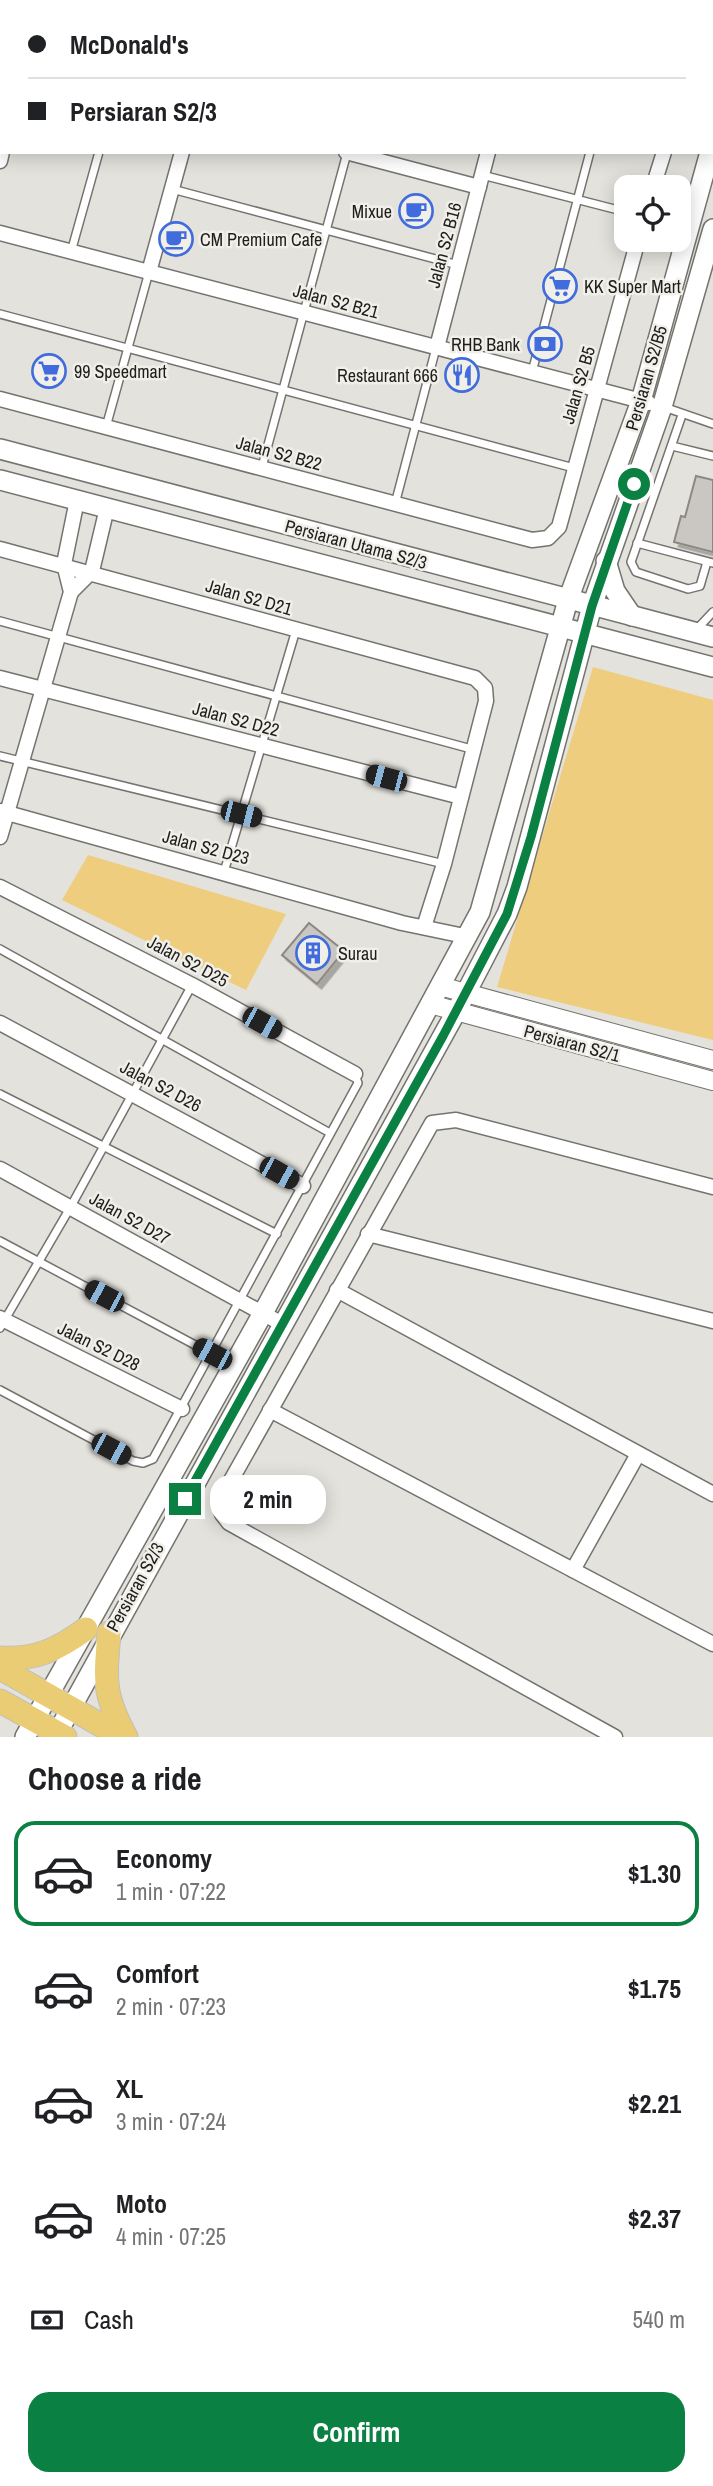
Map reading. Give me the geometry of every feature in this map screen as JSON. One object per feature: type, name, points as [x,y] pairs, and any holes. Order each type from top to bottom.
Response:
[{"type":"main road","name":"Persiaran S2/B5","points":[[29,1728],[263,1313],[469,937],[500,848],[568,600],[641,401],[709,154]]},
{"type":"main road","name":"Persiaran S2/B5","points":[[592,606],[662,407],[713,229]]},
{"type":"main road","name":"Persiaran Utama S2/3","points":[[0,449],[704,634]]},
{"type":"main road","name":"Persiaran Utama S2/3","points":[[0,480],[713,667]]},
{"type":"main road","points":[[606,561],[615,590],[632,616]]},
{"type":"main road","points":[[538,592],[559,586],[579,567]]},
{"type":"main road","name":"Persiaran S2/3","points":[[59,1735],[70,1707],[109,1633],[284,1325],[507,914],[517,887],[592,606]]},
{"type":"main road","points":[[0,1658],[24,1660],[42,1656],[59,1649],[86,1629]]},
{"type":"main road","points":[[109,1633],[105,1680],[109,1706],[124,1737]]},
{"type":"main road","points":[[0,1668],[124,1737]]},
{"type":"main road","points":[[0,1701],[29,1728],[59,1735]]},
{"type":"street","points":[[149,272],[181,154]]},
{"type":"street","points":[[351,154],[481,181]]},
{"type":"street","name":"Jalan S2 B16","points":[[437,347],[488,154]]},
{"type":"street","points":[[657,175],[663,154]]},
{"type":"street","name":"Jalan S2 B21","points":[[0,233],[662,407]]},
{"type":"street","name":"Jalan S2 B5","points":[[548,538],[559,527],[635,252]]},
{"type":"street","name":"Jalan S2 B22","points":[[0,399],[532,540],[548,538]]},
{"type":"street","points":[[71,592],[64,564],[77,500]]},
{"type":"street","points":[[0,837],[4,812],[22,761],[71,592],[92,571],[107,508]]},
{"type":"street","name":"Jalan S2 D21","points":[[0,549],[92,571],[296,631],[475,678],[485,688],[486,701],[475,750]]},
{"type":"street","name":"Jalan S2 D22","points":[[0,678],[461,797]]},
{"type":"street","points":[[424,927],[475,750]]},
{"type":"street","name":"Jalan S2 D23","points":[[4,812],[402,923],[469,937]]},
{"type":"street","name":"Jalan S2 D25","points":[[0,887],[192,985],[355,1074]]},
{"type":"street","name":"Persiaran S2/1","points":[[440,986],[713,1060]]},
{"type":"street","name":"Persiaran S2/1","points":[[430,1004],[713,1081]]},
{"type":"street","name":"Jalan S2 D26","points":[[0,1023],[303,1186]]},
{"type":"street","points":[[615,1737],[229,1523],[222,1514],[220,1500],[432,1123],[456,1120],[713,1187]]},
{"type":"street","name":"Jalan S2 D27","points":[[0,1169],[284,1325]]},
{"type":"street","points":[[368,1234],[713,1321]]},
{"type":"street","points":[[337,1290],[713,1494]]},
{"type":"street","name":"Jalan S2 D28","points":[[1,1322],[182,1409]]},
{"type":"street","points":[[270,1410],[713,1644]]},
{"type":"street","points":[[573,1570],[638,1454]]},
{"type":"lane","points":[[71,252],[98,154]]},
{"type":"lane","points":[[262,467],[346,154]]},
{"type":"lane","points":[[532,372],[589,154]]},
{"type":"lane","points":[[481,181],[614,209]]},
{"type":"lane","points":[[172,189],[458,265]]},
{"type":"lane","points":[[106,428],[149,272]]},
{"type":"lane","points":[[0,314],[574,468]]},
{"type":"lane","points":[[395,504],[437,347]]},
{"type":"lane","points":[[662,407],[713,424]]},
{"type":"lane","points":[[637,543],[710,562],[700,586],[688,589],[636,572],[631,562],[637,543],[672,446],[682,415]]},
{"type":"lane","points":[[672,446],[713,456]]},
{"type":"lane","points":[[704,634],[713,612]]},
{"type":"lane","points":[[0,621],[475,750]]},
{"type":"lane","points":[[224,872],[296,631]]},
{"type":"lane","points":[[0,755],[444,864]]},
{"type":"lane","points":[[0,949],[163,1037],[330,1133]]},
{"type":"lane","points":[[1,1322],[70,1208],[192,985]]},
{"type":"lane","points":[[0,1390],[133,1461],[143,1463],[153,1459],[242,1301],[358,1083],[355,1074]]},
{"type":"lane","points":[[0,1094],[277,1234]]},
{"type":"lane","points":[[0,1241],[212,1354]]},
{"type":"shaded area","points":[[593,667],[713,700],[713,1040],[497,987]]},
{"type":"shaded area","points":[[88,855],[286,914],[246,990],[62,900]]},
{"type":"building","points":[[696,476],[713,480],[713,552],[674,542],[681,516],[685,517]]},
{"type":"building","name":"Surau","points":[[309,923],[344,951],[317,984],[282,955]]},
{"type":"place","name":"Mixue","points":[[416,211]]},
{"type":"place","name":"CM Premium Cafe","points":[[176,239]]},
{"type":"place","name":"KK Super Mart","points":[[560,286]]},
{"type":"place","name":"RHB Bank","points":[[545,344]]},
{"type":"place","name":"99 Speedmart","points":[[49,371]]},
{"type":"place","name":"Restaurant 666","points":[[462,375]]},
{"type":"place","name":"Surau","points":[[313,953]]},
{"type":"route","points":[[185,1499],[284,1325],[507,914],[531,837],[592,606],[634,484]]}]
